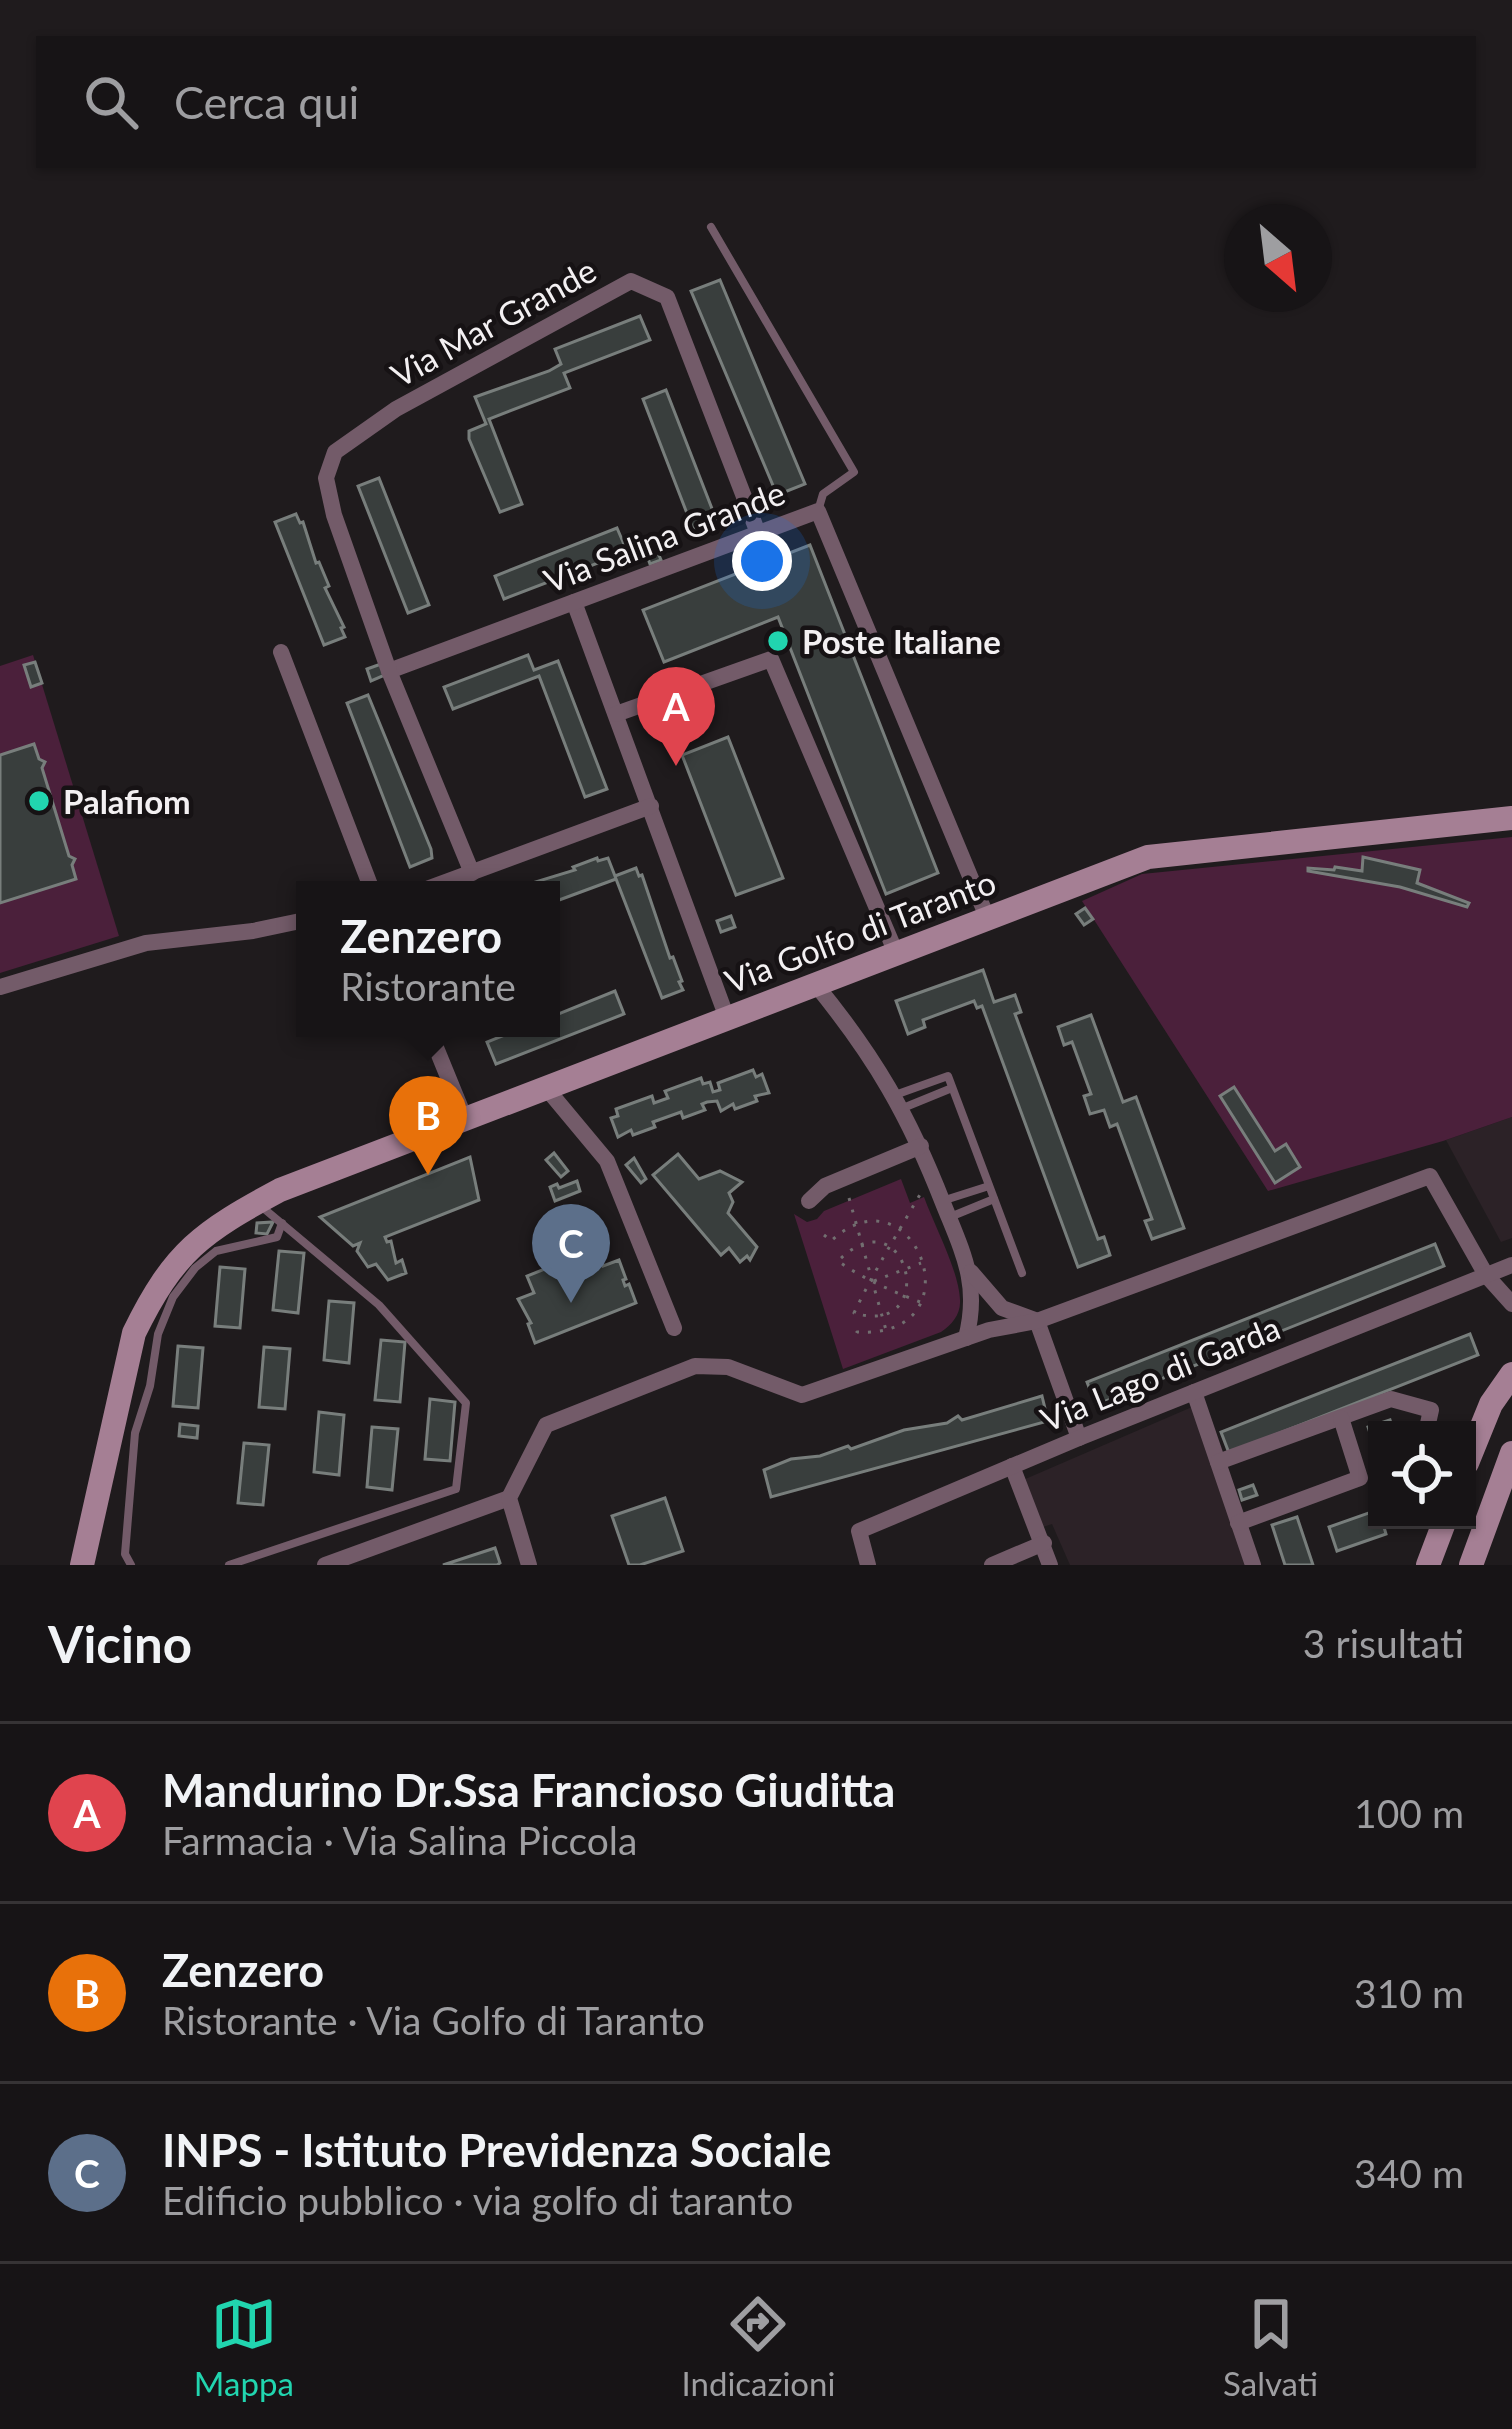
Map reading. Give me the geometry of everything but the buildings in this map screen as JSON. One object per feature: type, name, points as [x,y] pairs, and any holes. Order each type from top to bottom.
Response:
[{"type":"street","name":"Via Mar Grande","points":[[389,671],[334,515],[326,478],[335,452],[396,409],[631,281],[667,297],[758,533]]},
{"type":"street","name":"Via Salina Grande","points":[[389,671],[818,511],[987,917]]},
{"type":"street","points":[[574,602],[727,1018]]},
{"type":"street","points":[[281,652],[369,881]]},
{"type":"street","points":[[616,714],[771,659],[896,953]]},
{"type":"street","points":[[389,671],[472,873]]},
{"type":"street","points":[[449,881],[651,806]]},
{"type":"street","name":"Via Golfo di Taranto","points":[[82,1565],[134,1333],[142,1316],[174,1264],[213,1227],[280,1190],[1148,857],[1512,818]]},
{"type":"street","points":[[0,987],[146,943],[296,922]]},
{"type":"street","points":[[816,985],[861,1039],[921,1146],[970,1272],[973,1310],[965,1338]]},
{"type":"street","points":[[432,1037],[466,1121]]},
{"type":"street","points":[[547,1089],[607,1161],[674,1328]]},
{"type":"street","points":[[808,1201],[825,1186],[921,1146]]},
{"type":"street","points":[[326,1565],[509,1498],[546,1425],[695,1366],[728,1366],[802,1395],[965,1338],[1036,1321],[1430,1176],[1486,1275],[1512,1304]]},
{"type":"street","name":"Via Lago di Garda","points":[[868,1565],[859,1531],[1512,1265]]},
{"type":"street","points":[[970,1272],[1002,1308],[1036,1321],[1079,1438]]},
{"type":"street","points":[[1476,1428],[1512,1374]]},
{"type":"street","points":[[1194,1392],[1252,1565]]},
{"type":"street","points":[[1218,1462],[1390,1399],[1430,1410],[1428,1421]]},
{"type":"street","points":[[1238,1523],[1360,1478],[1341,1418]]},
{"type":"street","points":[[1471,1565],[1512,1453]]},
{"type":"street","points":[[1012,1466],[1050,1565]]},
{"type":"street","points":[[509,1498],[529,1565]]},
{"type":"street","points":[[1429,1565],[1442,1529]]},
{"type":"street","points":[[992,1565],[1045,1543]]},
{"type":"lane","points":[[711,227],[854,472],[824,494],[818,511]]},
{"type":"lane","points":[[899,1101],[948,1076],[1022,1274]]},
{"type":"lane","points":[[899,1101],[952,1088]]},
{"type":"lane","points":[[946,1209],[989,1186]]},
{"type":"lane","points":[[946,1209],[994,1199]]},
{"type":"lane","points":[[229,1565],[456,1489],[466,1403],[379,1304],[256,1203]]},
{"type":"lane","points":[[131,1565],[125,1554],[135,1433],[150,1386],[158,1334],[173,1298],[195,1268],[216,1251],[277,1237],[282,1223]]},
{"type":"path","points":[[920,1302],[904,1296],[872,1281],[838,1261],[862,1244],[889,1247],[900,1255],[909,1282],[904,1296],[894,1309],[874,1317],[854,1312],[872,1281],[889,1247],[923,1189]]},
{"type":"path","points":[[850,1198],[886,1330]]},
{"type":"path","points":[[824,1235],[831,1241],[856,1226],[881,1222],[914,1241],[924,1262],[927,1281],[907,1320],[886,1330],[857,1331],[854,1338]]},
{"type":"path","points":[[872,1281],[924,1262]]},
{"type":"shaded area","name":"Palafiom","points":[[33,655],[119,936],[0,973],[0,666]]},
{"type":"shaded area","points":[[1512,837],[1512,1117],[1268,1191],[1082,901],[1142,874]]},
{"type":"shaded area","points":[[1512,1117],[1512,1238],[1501,1242],[1446,1140]]},
{"type":"shaded area","points":[[901,1179],[910,1203],[924,1197],[955,1276],[959,1310],[941,1332],[843,1369],[794,1214],[807,1222],[817,1219],[824,1211]]},
{"type":"shaded area","points":[[1192,1407],[1246,1565],[1070,1565],[1052,1524],[1043,1527],[1023,1480]]},
{"type":"place","name":"Poste Italiane","points":[[778,641]]},
{"type":"place","name":"Mandurino Dr.Ssa Francioso Giuditta","points":[[676,766]]},
{"type":"place","name":"Palafiom","points":[[39,801]]},
{"type":"place","name":"Zenzero","points":[[428,1175]]},
{"type":"place","name":"INPS - Istituto Previdenza Sociale","points":[[571,1303]]}]
